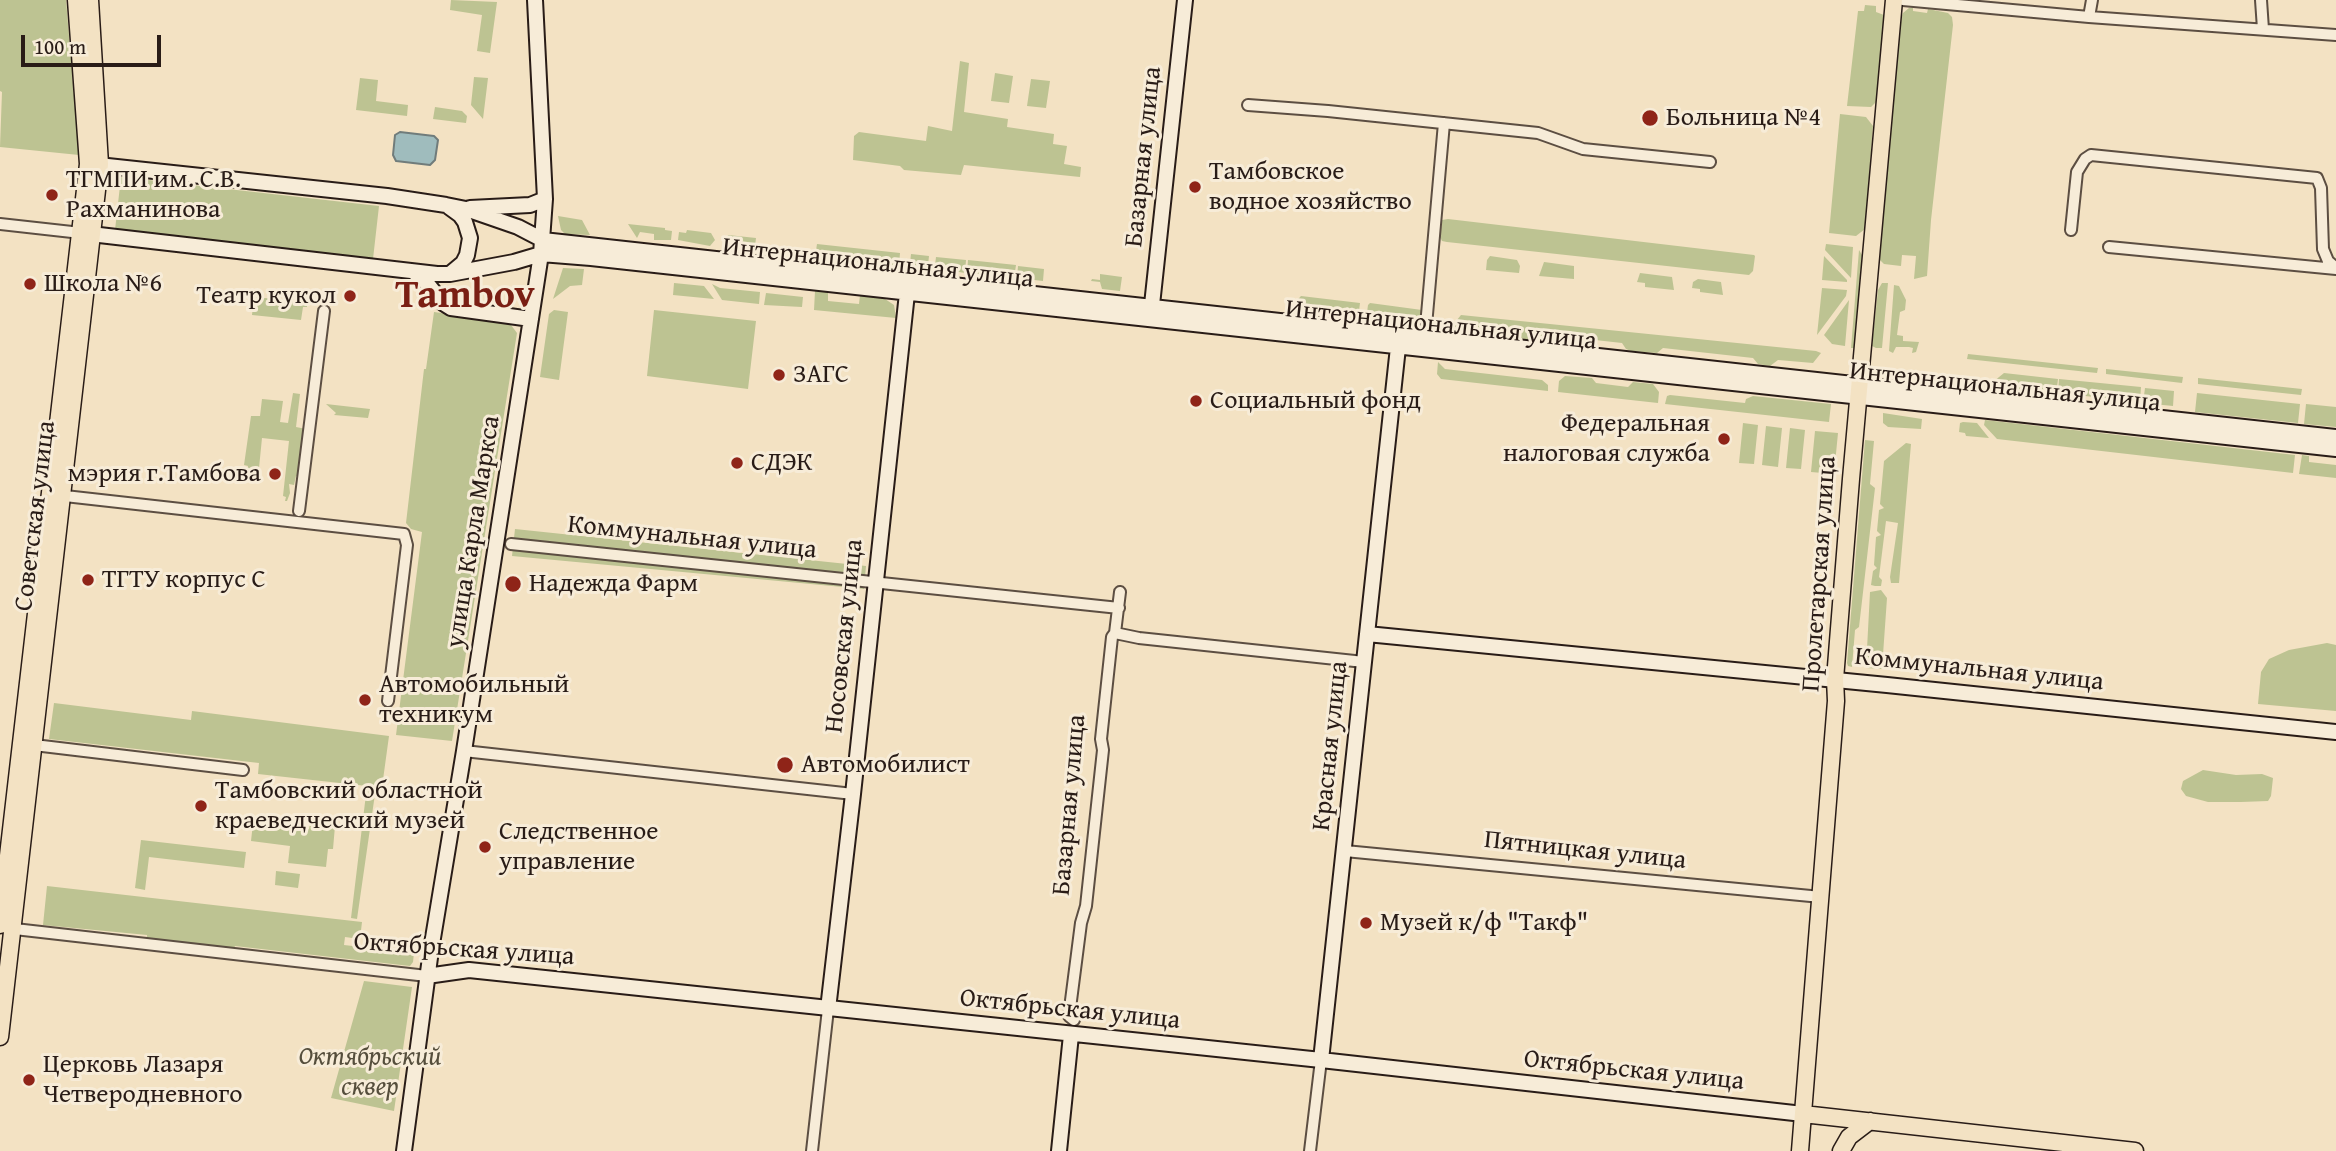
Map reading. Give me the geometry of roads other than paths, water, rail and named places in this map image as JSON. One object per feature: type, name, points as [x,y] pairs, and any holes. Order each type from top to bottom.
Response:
[{"type":"main road","name":"Советская улица","points":[[76,0],[94,164]]},
{"type":"main road","name":"Советская улица","points":[[0,1037],[4,927],[94,164],[90,0]]},
{"type":"main road","name":"улица Карла Маркса","points":[[404,1151],[427,976],[542,247],[545,199],[535,0]]},
{"type":"main road","name":"Базарная улица","points":[[1151,312],[1185,0]]},
{"type":"main road","name":"Пролетарская улица","points":[[1800,1151],[1836,701],[1835,679],[1894,0]]},
{"type":"main road","name":"Интернациональная улица","points":[[94,164],[387,196],[446,205],[518,227],[542,247],[1859,390],[2336,437]]},
{"type":"main road","points":[[466,209],[530,205],[545,199]]},
{"type":"main road","points":[[446,205],[460,215],[470,239],[463,263],[450,274]]},
{"type":"main road","name":"Интернациональная улица","points":[[87,234],[450,274],[514,262],[542,247]]},
{"type":"main road","points":[[414,272],[451,309],[531,319]]},
{"type":"main road","name":"Носовская улица","points":[[828,1009],[908,286]]},
{"type":"main road","name":"Интернациональная улица","points":[[1399,340],[1425,337],[2336,449]]},
{"type":"main road","name":"Красная улица","points":[[1321,1060],[1399,340]]},
{"type":"main road","name":"Советская улица","points":[[4,927],[34,745],[53,500]]},
{"type":"main road","name":"Коммунальная улица","points":[[1367,634],[1835,679],[2336,732]]},
{"type":"main road","name":"Октябрьская улица","points":[[427,976],[469,970],[828,1009],[1072,1027],[1321,1060],[2135,1151]]},
{"type":"main road","name":"Базарная улица","points":[[1059,1151],[1072,1027]]},
{"type":"main road","points":[[1841,1151],[1849,1136],[1870,1121]]},
{"type":"street","points":[[1903,0],[2336,35]]},
{"type":"street","points":[[2089,17],[2092,0]]},
{"type":"street","points":[[2261,0],[2263,29]]},
{"type":"street","points":[[1248,105],[1538,133],[1583,149],[1710,162]]},
{"type":"street","points":[[1425,337],[1444,122]]},
{"type":"street","points":[[2071,230],[2077,172],[2091,155],[2317,178],[2321,188],[2323,249],[2328,261],[2336,268]]},
{"type":"street","points":[[0,224],[87,234]]},
{"type":"street","points":[[2109,247],[2336,268]]},
{"type":"street","points":[[299,511],[324,311]]},
{"type":"street","points":[[53,500],[402,534],[407,539],[407,545],[388,701]]},
{"type":"street","name":"Коммунальная улица","points":[[511,544],[1119,608]]},
{"type":"street","name":"Базарная улица","points":[[1072,1027],[1069,1016],[1081,923],[1086,906],[1112,637],[1115,633],[1121,592]]},
{"type":"street","points":[[1115,633],[1139,638],[1364,662]]},
{"type":"street","points":[[34,745],[243,770]]},
{"type":"street","points":[[464,751],[853,794]]},
{"type":"street","name":"Пятницкая улица","points":[[1345,850],[1821,897]]},
{"type":"street","name":"Октябрьская улица","points":[[4,927],[427,976]]},
{"type":"street","name":"Носовская улица","points":[[812,1151],[828,1009]]},
{"type":"street","name":"Красная улица","points":[[1310,1151],[1321,1060]]},
{"type":"water","points":[[400,132],[434,136],[438,140],[435,160],[430,165],[396,161],[393,155],[395,135]]},
{"type":"place","name":"Больница №4","points":[[1650,118]]},
{"type":"place","name":"Тамбовское водное хозяйство","points":[[1195,187]]},
{"type":"place","name":"ТГМПИ им. С.В. Рахманинова","points":[[52,195]]},
{"type":"place","name":"Школа №6","points":[[30,284]]},
{"type":"place","name":"Театр кукол","points":[[350,296]]},
{"type":"place","name":"ЗАГС","points":[[779,375]]},
{"type":"place","name":"Социальный фонд","points":[[1196,401]]},
{"type":"place","name":"Федеральная налоговая служба","points":[[1724,439]]},
{"type":"place","name":"СДЭК","points":[[737,463]]},
{"type":"place","name":"мэрия г.Тамбова","points":[[275,474]]},
{"type":"place","name":"ТГТУ корпус С","points":[[88,580]]},
{"type":"place","name":"Надежда Фарм","points":[[513,584]]},
{"type":"place","name":"Автомобильный техникум","points":[[365,700]]},
{"type":"place","name":"Автомобилист","points":[[785,765]]},
{"type":"place","name":"Тамбовский областной краеведческий музей","points":[[201,806]]},
{"type":"place","name":"Следственное управление","points":[[485,847]]},
{"type":"place","name":"Музей к/ф \"Такф\"","points":[[1366,923]]},
{"type":"place","name":"Церковь Лазаря Четверодневного","points":[[29,1080]]},
{"type":"district","name":"Tambov","points":[[465,297]]},
{"type":"park label","name":"Октябрьский сквер","points":[[370,1072]]}]
